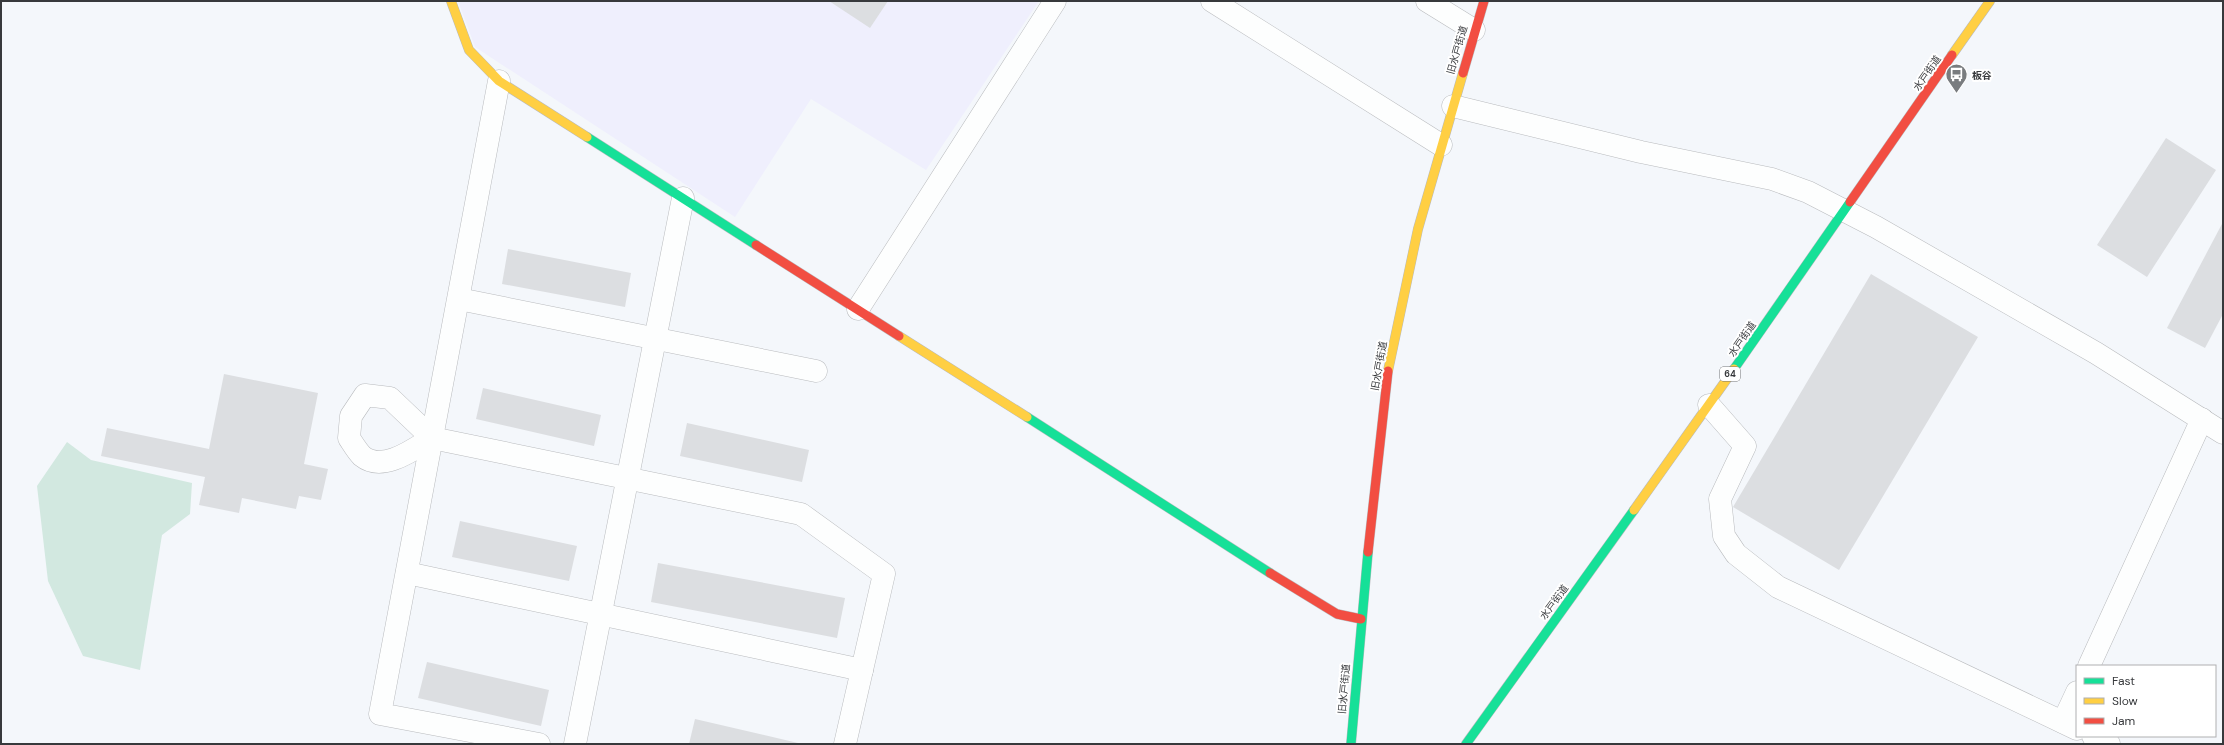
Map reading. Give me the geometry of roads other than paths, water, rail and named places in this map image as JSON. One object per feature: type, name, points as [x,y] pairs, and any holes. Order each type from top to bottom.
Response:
[{"type":"street","points":[[451,1],[469,50],[499,81],[1318,603],[1337,614],[1361,619]]},
{"type":"street","points":[[858,309],[1054,1]]},
{"type":"street","points":[[1212,1],[1441,145]]},
{"type":"street","points":[[1427,1],[1474,30]]},
{"type":"street","name":"旧水戸街道","points":[[1350,744],[1361,619],[1388,369],[1418,229],[1474,30],[1484,1]]},
{"type":"street","name":"水戸街道","points":[[1466,744],[1709,405],[1990,1]]},
{"type":"street","points":[[499,81],[380,714],[539,744]]},
{"type":"street","points":[[1453,106],[1641,152],[1772,179],[1808,192],[1845,211],[2096,353],[2223,433]]},
{"type":"street","points":[[575,744],[629,480],[683,198]]},
{"type":"street","points":[[459,299],[816,371]]},
{"type":"street","points":[[1709,405],[1745,446],[1720,499],[1724,536],[1736,554],[1778,587],[2070,725],[2076,697]]},
{"type":"street","points":[[2089,665],[2202,419]]},
{"type":"street","points":[[432,438],[629,480],[801,514],[884,574],[845,744]]},
{"type":"street","points":[[407,573],[862,670]]},
{"type":"street","points":[[2095,737],[2110,744]]},
{"type":"place","name":"板谷","points":[[1956,94]]}]
